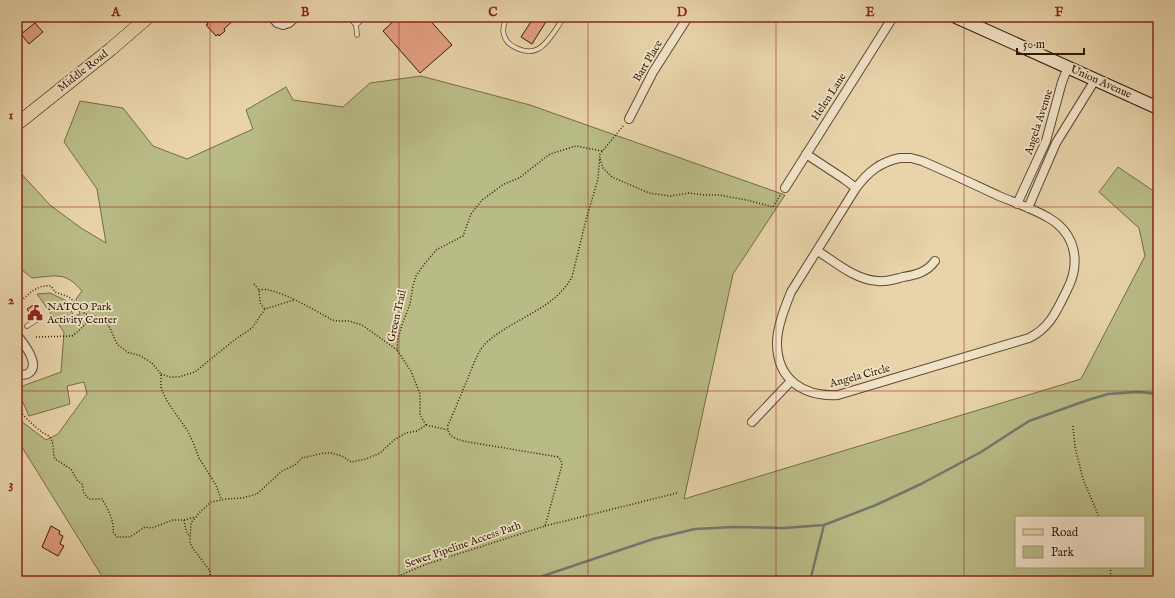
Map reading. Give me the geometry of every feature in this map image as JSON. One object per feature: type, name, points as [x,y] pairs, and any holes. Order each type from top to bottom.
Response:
[{"type":"main road","name":"Middle Road","points":[[17,124],[111,50],[148,17]]},
{"type":"street","points":[[275,20],[283,25],[286,25],[296,17]]},
{"type":"street","name":"Bart Place","points":[[629,119],[653,72],[688,17]]},
{"type":"street","name":"Helen Lane","points":[[785,188],[893,17]]},
{"type":"street","name":"Union Avenue","points":[[956,17],[1158,108]]},
{"type":"street","name":"Angela Avenue","points":[[1017,204],[1046,141],[1062,82],[1068,68]]},
{"type":"street","name":"Angela Avenue","points":[[1028,208],[1056,143],[1095,80]]},
{"type":"street","points":[[806,154],[856,188]]},
{"type":"street","name":"Angela Circle","points":[[911,158],[922,161],[1050,218],[1065,232],[1074,251],[1075,262],[1071,282],[1054,316],[1037,334],[1028,338],[838,395],[822,396],[806,391],[791,381],[780,363],[778,338],[785,306],[791,292],[856,188],[865,176],[877,166],[891,160],[911,158]]},
{"type":"street","points":[[818,251],[857,276],[868,280],[879,281],[914,276],[931,267],[935,261]]},
{"type":"street","points":[[17,334],[32,358],[33,366],[28,373],[23,375],[17,373]]},
{"type":"street","points":[[752,422],[791,381]]},
{"type":"lane","points":[[349,17],[356,25],[357,35]]},
{"type":"lane","points":[[356,25],[365,17]]},
{"type":"lane","points":[[507,17],[503,29],[504,38],[512,45],[523,51],[535,50],[542,47],[564,17]]},
{"type":"lane","points":[[27,326],[35,321]]},
{"type":"path","points":[[545,526],[562,465],[561,460],[558,457],[463,441],[450,435],[448,426],[481,348],[497,334],[540,309],[563,291],[572,277],[598,179],[599,157],[602,150],[618,134],[629,119]]},
{"type":"path","name":"Green Trail","points":[[426,425],[420,415],[420,394],[411,371],[398,350],[398,338],[410,304],[416,276],[436,250],[463,236],[472,214],[482,200],[504,184],[519,178],[550,154],[576,146],[602,150]]},
{"type":"path","points":[[599,157],[604,168],[612,177],[649,193],[670,196],[689,193],[704,196],[719,195],[773,207],[785,188]]},
{"type":"path","points":[[254,284],[259,290],[260,303],[265,309]]},
{"type":"path","points":[[17,305],[34,289],[43,285],[51,286],[55,292],[69,297],[85,314],[105,321],[118,344],[129,353],[139,355],[152,363],[161,374],[170,377],[178,377],[195,372],[233,341],[252,328],[265,309],[294,300]]},
{"type":"path","points":[[259,290],[263,289],[281,293],[332,320],[349,320],[362,325],[377,337],[398,350]]},
{"type":"path","points":[[36,337],[72,336],[94,316]]},
{"type":"path","points":[[161,374],[161,388],[167,401],[187,430],[199,458],[216,485],[222,500]]},
{"type":"path","points":[[17,407],[20,413],[49,436],[54,445],[53,452],[55,459],[71,469],[82,484],[84,493],[89,499],[102,499],[108,509],[114,527],[113,532],[117,537],[130,537],[145,527],[152,528],[173,520],[184,520],[196,517]]},
{"type":"path","points":[[211,581],[210,571],[192,547],[190,537],[191,523],[211,502],[242,498],[257,494],[282,471],[295,465],[302,458],[324,453],[342,456],[351,462],[366,459],[380,453],[394,440],[406,433],[417,431],[426,425],[448,430]]},
{"type":"path","points":[[1073,426],[1075,447],[1083,479],[1099,516]]},
{"type":"path","name":"Sewer Pipeline Access Path","points":[[387,581],[424,565],[545,526],[676,493]]},
{"type":"path","points":[[184,520],[186,531],[190,537]]},
{"type":"path","points":[[1110,568],[1110,581]]},
{"type":"green space","points":[[421,76],[530,105],[785,195],[733,274],[684,499],[1081,379],[1145,256],[1139,228],[1099,192],[1118,167],[1158,194],[1158,581],[105,581],[17,439],[17,418],[46,440],[58,434],[87,394],[84,382],[67,386],[70,404],[29,416],[17,389],[61,372],[64,332],[37,294],[50,293],[65,300],[74,316],[80,314],[76,299],[82,291],[70,280],[60,276],[32,278],[17,266],[17,169],[50,205],[81,228],[106,243],[97,189],[64,142],[80,101],[123,108],[153,146],[187,159],[253,129],[246,110],[286,87],[293,100],[343,107],[370,83]]},
{"type":"building","points":[[202,17],[237,17],[224,29],[225,31],[219,36],[218,34],[216,36],[206,25],[208,24]]},
{"type":"building","points":[[398,17],[427,17],[452,45],[420,73],[383,31]]},
{"type":"building","points":[[534,17],[549,17],[532,44],[521,37]]},
{"type":"building","points":[[35,23],[43,32],[29,44],[21,34]]},
{"type":"building","name":"NATCO Park Activity Center","points":[[35,304],[43,317],[38,321],[36,318],[33,318],[27,309]]},
{"type":"building","points":[[51,526],[60,531],[59,534],[63,536],[60,544],[64,546],[58,556],[42,547]]},
{"type":"waterway","points":[[528,581],[653,539],[695,529],[733,527],[784,528],[824,525],[876,505],[921,484],[981,452],[1029,421],[1108,394],[1138,392],[1158,394]]},
{"type":"waterway","points":[[810,581],[824,525]]},
{"type":"place","name":"NATCO Park Activity Center","points":[[35,313]]}]
